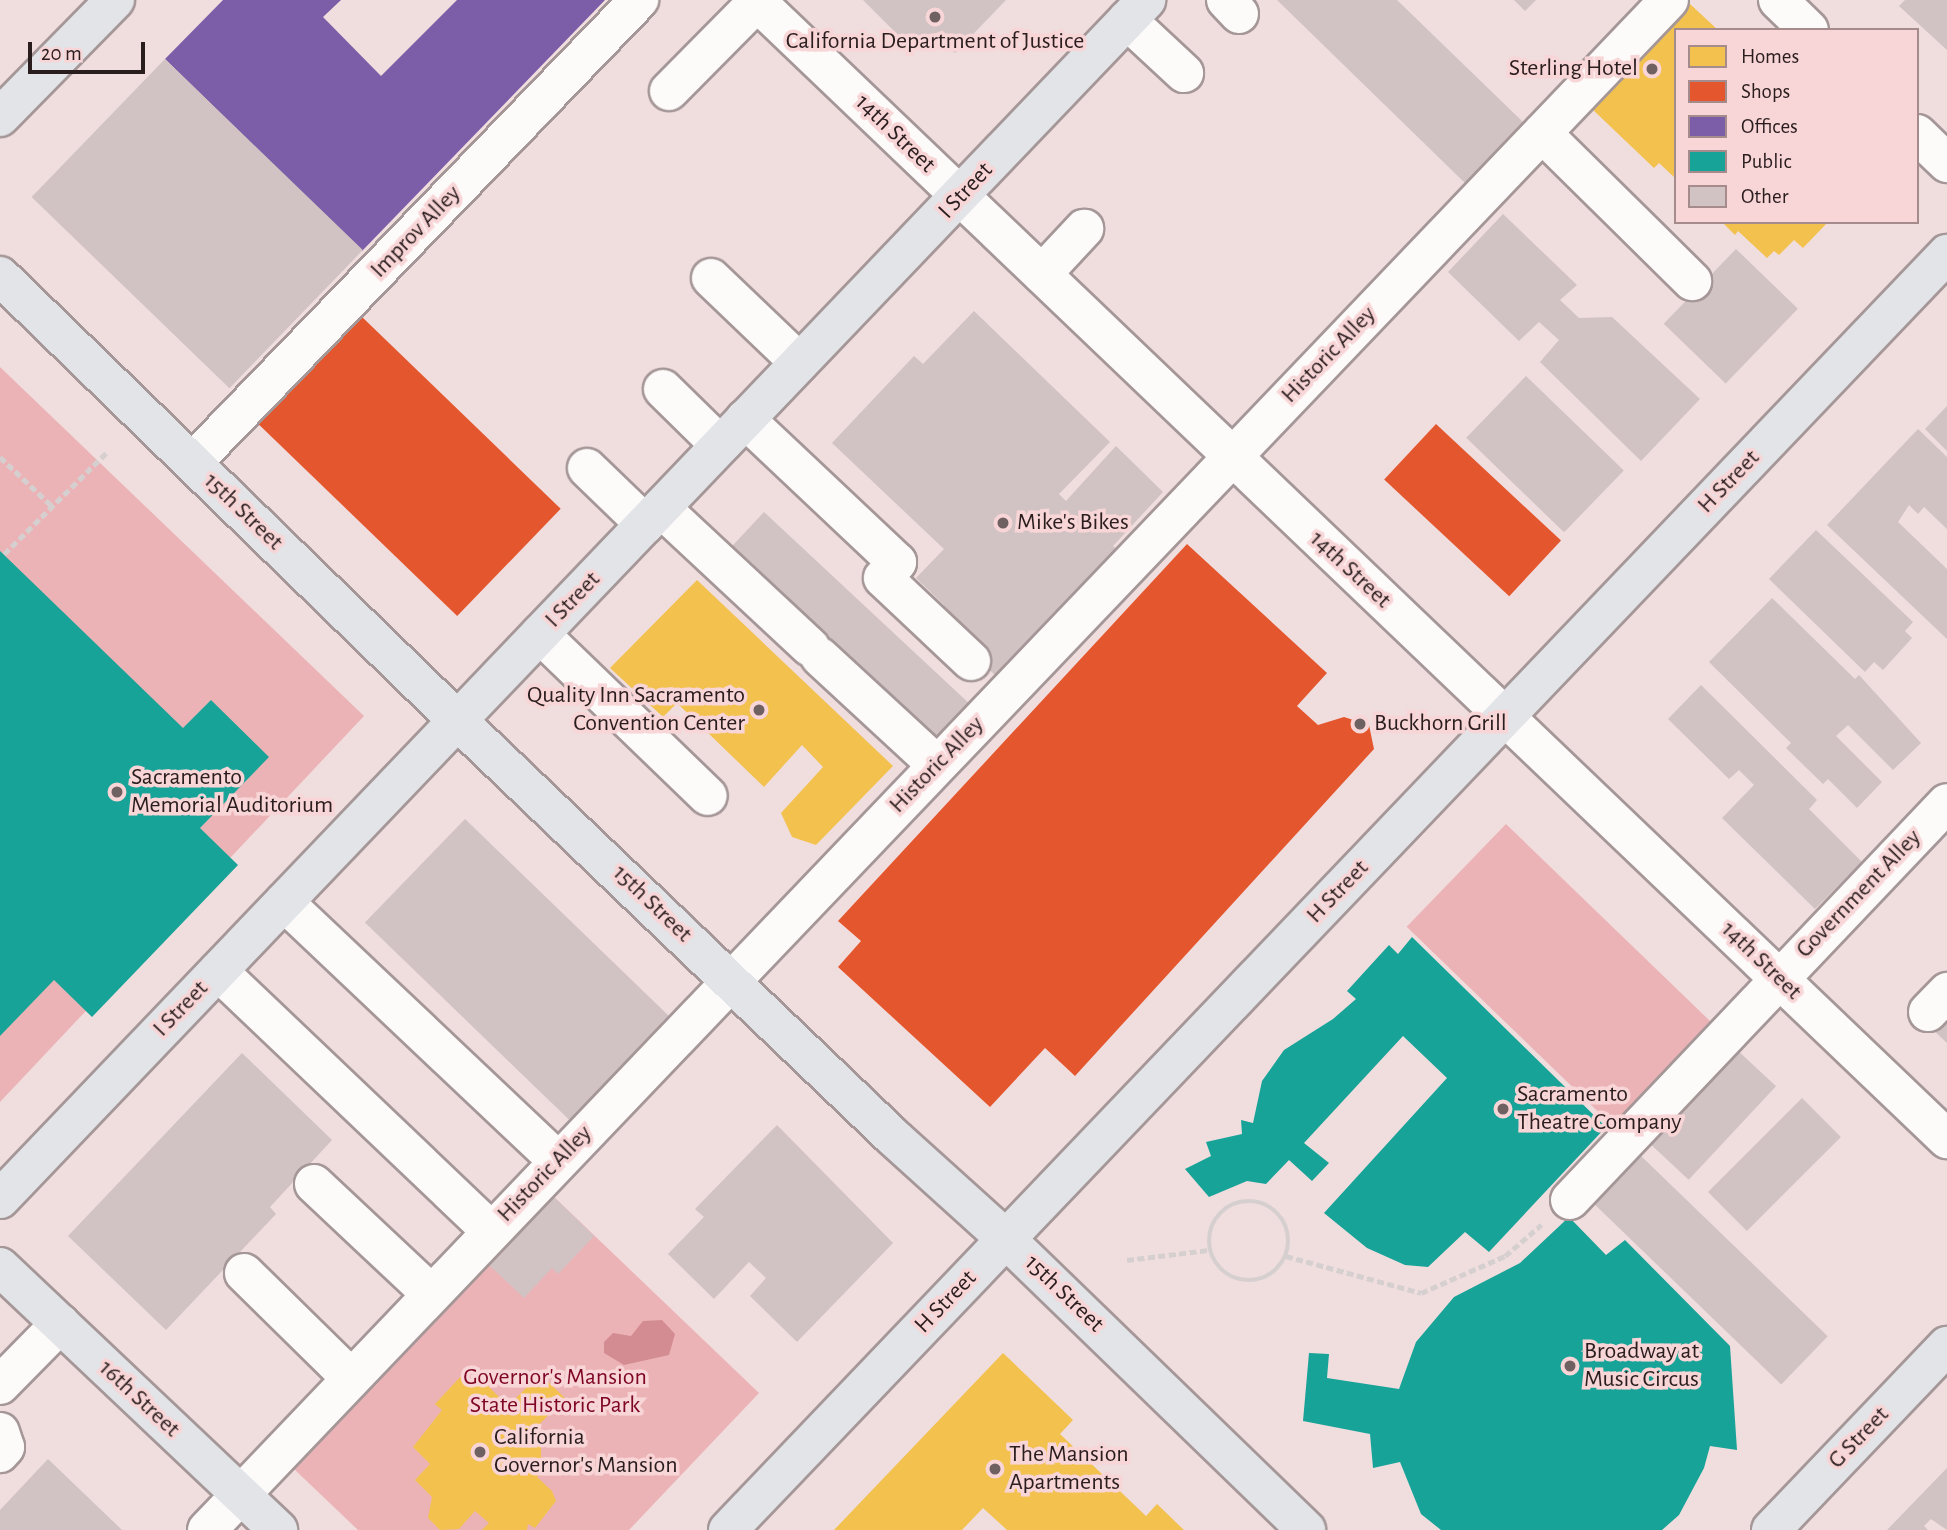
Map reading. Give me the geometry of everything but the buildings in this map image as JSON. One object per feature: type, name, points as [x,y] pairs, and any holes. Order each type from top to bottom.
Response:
[{"type":"main road","points":[[0,117],[115,0]]},
{"type":"main road","name":"I Street","points":[[0,1199],[1136,10]]},
{"type":"main road","name":"H Street","points":[[728,1530],[1947,254]]},
{"type":"main road","name":"15th Street","points":[[0,276],[457,721],[732,980],[893,1137],[1006,1239],[1306,1530]]},
{"type":"main road","name":"16th Street","points":[[0,1267],[278,1530]]},
{"type":"main road","name":"G Street","points":[[1777,1528],[1947,1346]]},
{"type":"street","name":"Improv Alley","points":[[192,463],[639,0]]},
{"type":"street","name":"Historic Alley","points":[[207,1530],[1232,459],[1445,220],[1669,0]]},
{"type":"street","points":[[1778,0],[1807,28]]},
{"type":"street","points":[[669,91],[756,1]]},
{"type":"street","name":"14th Street","points":[[756,1],[1232,459],[1506,716],[1947,1139]]},
{"type":"street","points":[[1136,10],[1184,73]]},
{"type":"street","points":[[1554,111],[1692,281]]},
{"type":"street","points":[[1919,136],[1947,163]]},
{"type":"street","points":[[1042,274],[1084,229]]},
{"type":"street","points":[[711,278],[799,362]]},
{"type":"street","points":[[663,389],[733,432],[897,562],[883,578],[971,661]]},
{"type":"street","points":[[587,468],[653,516],[815,652],[937,765]]},
{"type":"street","points":[[540,634],[708,796]]},
{"type":"street","name":"Government Alley","points":[[1570,1200],[1778,977],[1945,810]]},
{"type":"street","points":[[284,902],[558,1161]]},
{"type":"street","points":[[218,971],[491,1231]]},
{"type":"street","points":[[314,1184],[430,1294]]},
{"type":"street","points":[[244,1273],[351,1378]]},
{"type":"street","points":[[0,1385],[60,1324]]},
{"type":"street","points":[[0,1432],[5,1447],[0,1453]]},
{"type":"path","points":[[4,554],[106,453]]},
{"type":"path","points":[[0,457],[52,506]]},
{"type":"path","points":[[1286,1256],[1421,1293],[1505,1256],[1570,1200]]},
{"type":"path","points":[[1247,1201],[1261,1203],[1281,1218],[1287,1230],[1286,1256],[1277,1269],[1252,1281],[1225,1274],[1209,1250],[1211,1228],[1220,1214],[1247,1201]]},
{"type":"path","points":[[1127,1261],[1209,1250]]},
{"type":"green space","points":[[0,367],[364,716],[0,1102]]},
{"type":"green space","points":[[1506,824],[1712,1023],[1612,1126],[1407,927]]},
{"type":"green space","name":"Governor's Mansion State Historic Park","points":[[552,1195],[759,1393],[629,1530],[358,1530],[293,1468]]},
{"type":"shaded area","points":[[662,1320],[675,1334],[669,1355],[624,1365],[604,1353],[604,1342],[613,1333],[631,1336],[643,1321]]},
{"type":"place","name":"California Department of Justice","points":[[935,17]]},
{"type":"place","name":"Sterling Hotel","points":[[1652,69]]},
{"type":"place","name":"Mike's Bikes","points":[[1003,523]]},
{"type":"place","name":"Quality Inn Sacramento Convention Center","points":[[759,710]]},
{"type":"place","name":"Buckhorn Grill","points":[[1360,724]]},
{"type":"place","name":"Sacramento Memorial Auditorium","points":[[117,792]]},
{"type":"place","name":"Sacramento Theatre Company","points":[[1503,1109]]},
{"type":"place","name":"Broadway at Music Circus","points":[[1570,1366]]},
{"type":"place","name":"California Governor's Mansion","points":[[480,1452]]},
{"type":"place","name":"The Mansion Apartments","points":[[995,1469]]}]
